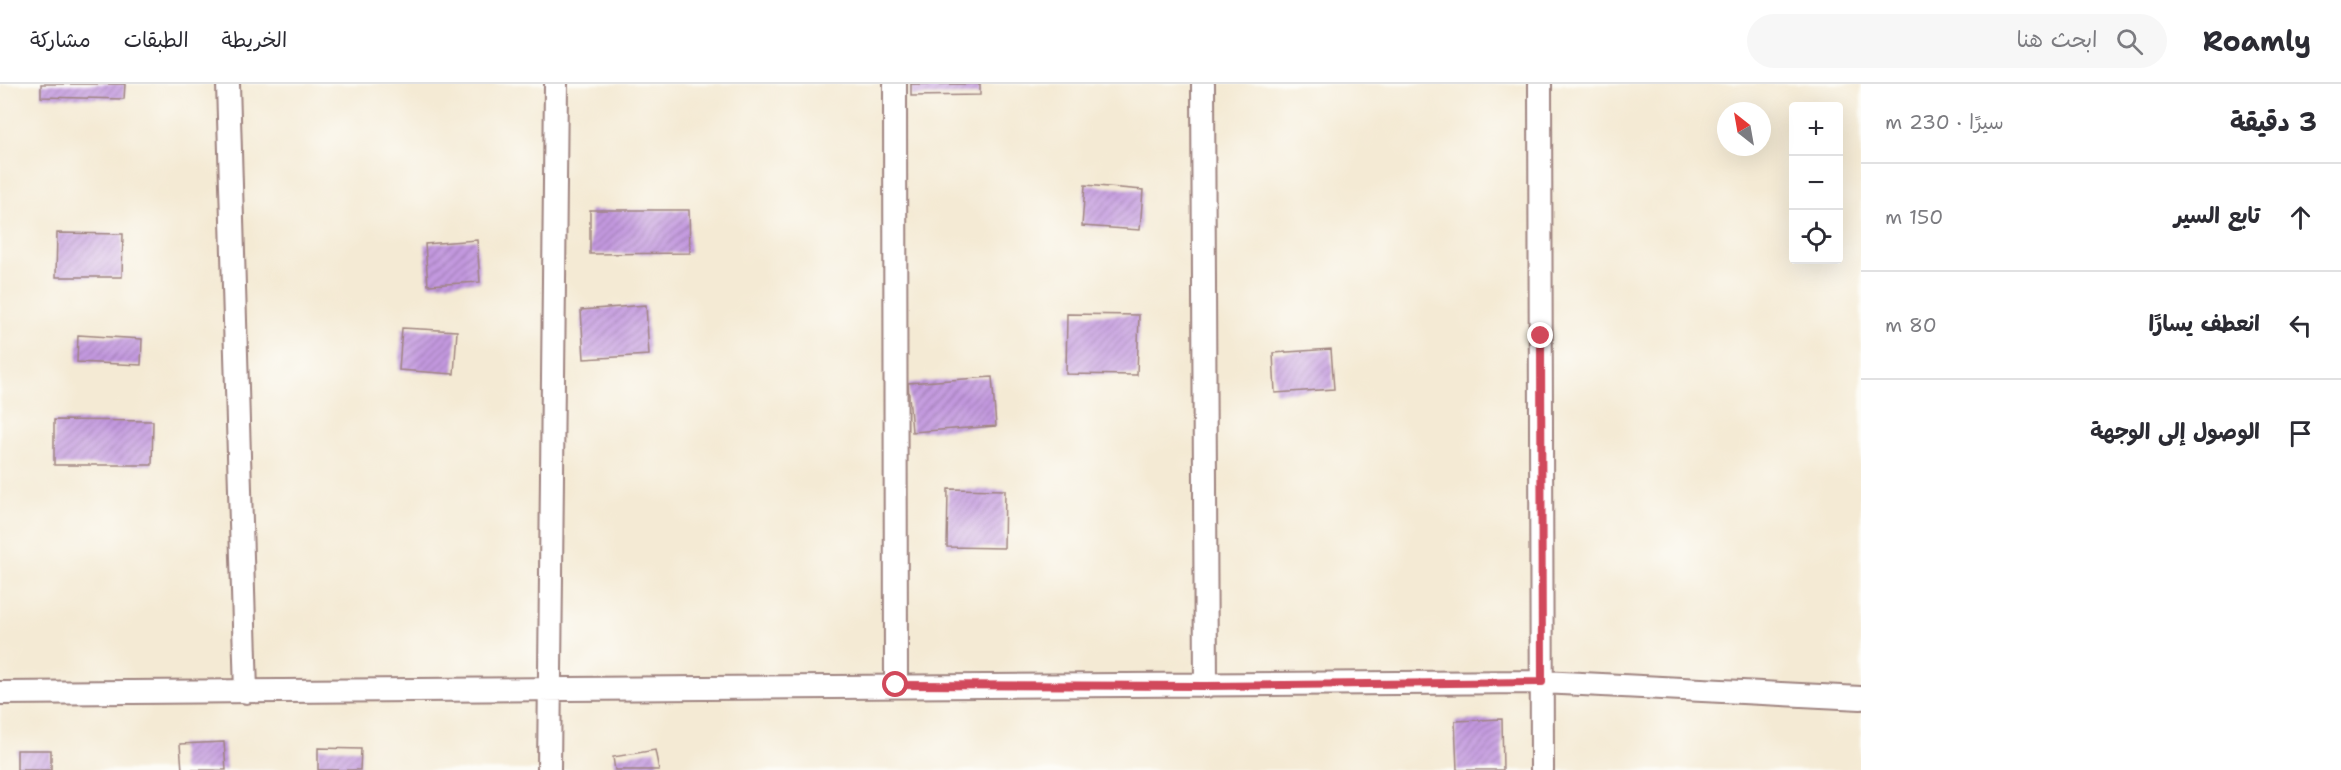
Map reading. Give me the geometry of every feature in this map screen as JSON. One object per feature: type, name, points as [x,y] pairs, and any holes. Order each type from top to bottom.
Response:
[{"type":"street","points":[[228,84],[246,692]]},
{"type":"street","points":[[549,770],[556,84]]},
{"type":"street","points":[[895,84],[896,685]]},
{"type":"street","points":[[1203,84],[1206,686]]},
{"type":"street","points":[[1540,84],[1542,770]]},
{"type":"street","points":[[0,693],[1542,682],[1861,698]]},
{"type":"building","points":[[41,84],[125,84],[124,99],[41,97]]},
{"type":"building","points":[[911,84],[980,84],[980,95],[911,96]]},
{"type":"building","points":[[1085,185],[1143,190],[1140,230],[1082,226]]},
{"type":"building","points":[[590,210],[689,210],[690,253],[590,254]]},
{"type":"building","points":[[57,233],[123,234],[122,277],[56,277]]},
{"type":"building","points":[[477,240],[480,282],[428,285],[425,244]]},
{"type":"building","points":[[646,305],[649,355],[584,359],[581,310]]},
{"type":"building","points":[[1067,314],[1139,315],[1137,375],[1066,374]]},
{"type":"building","points":[[402,328],[457,331],[454,374],[399,370]]},
{"type":"building","points":[[78,335],[142,339],[141,365],[77,362]]},
{"type":"building","points":[[1331,349],[1334,389],[1275,393],[1273,353]]},
{"type":"building","points":[[992,377],[996,426],[912,432],[908,383]]},
{"type":"building","points":[[54,420],[153,421],[152,465],[54,465]]},
{"type":"building","points":[[948,489],[1005,490],[1004,548],[947,547]]},
{"type":"building","points":[[1502,719],[1503,770],[1457,770],[1455,721]]},
{"type":"building","points":[[224,742],[226,770],[182,770],[180,744]]},
{"type":"building","points":[[318,748],[361,749],[360,770],[318,770]]},
{"type":"building","points":[[17,750],[51,750],[51,770],[17,770]]},
{"type":"building","points":[[655,750],[659,770],[615,770],[613,757]]},
{"type":"route","points":[[896,685],[1206,686],[1542,682],[1541,336]]}]
